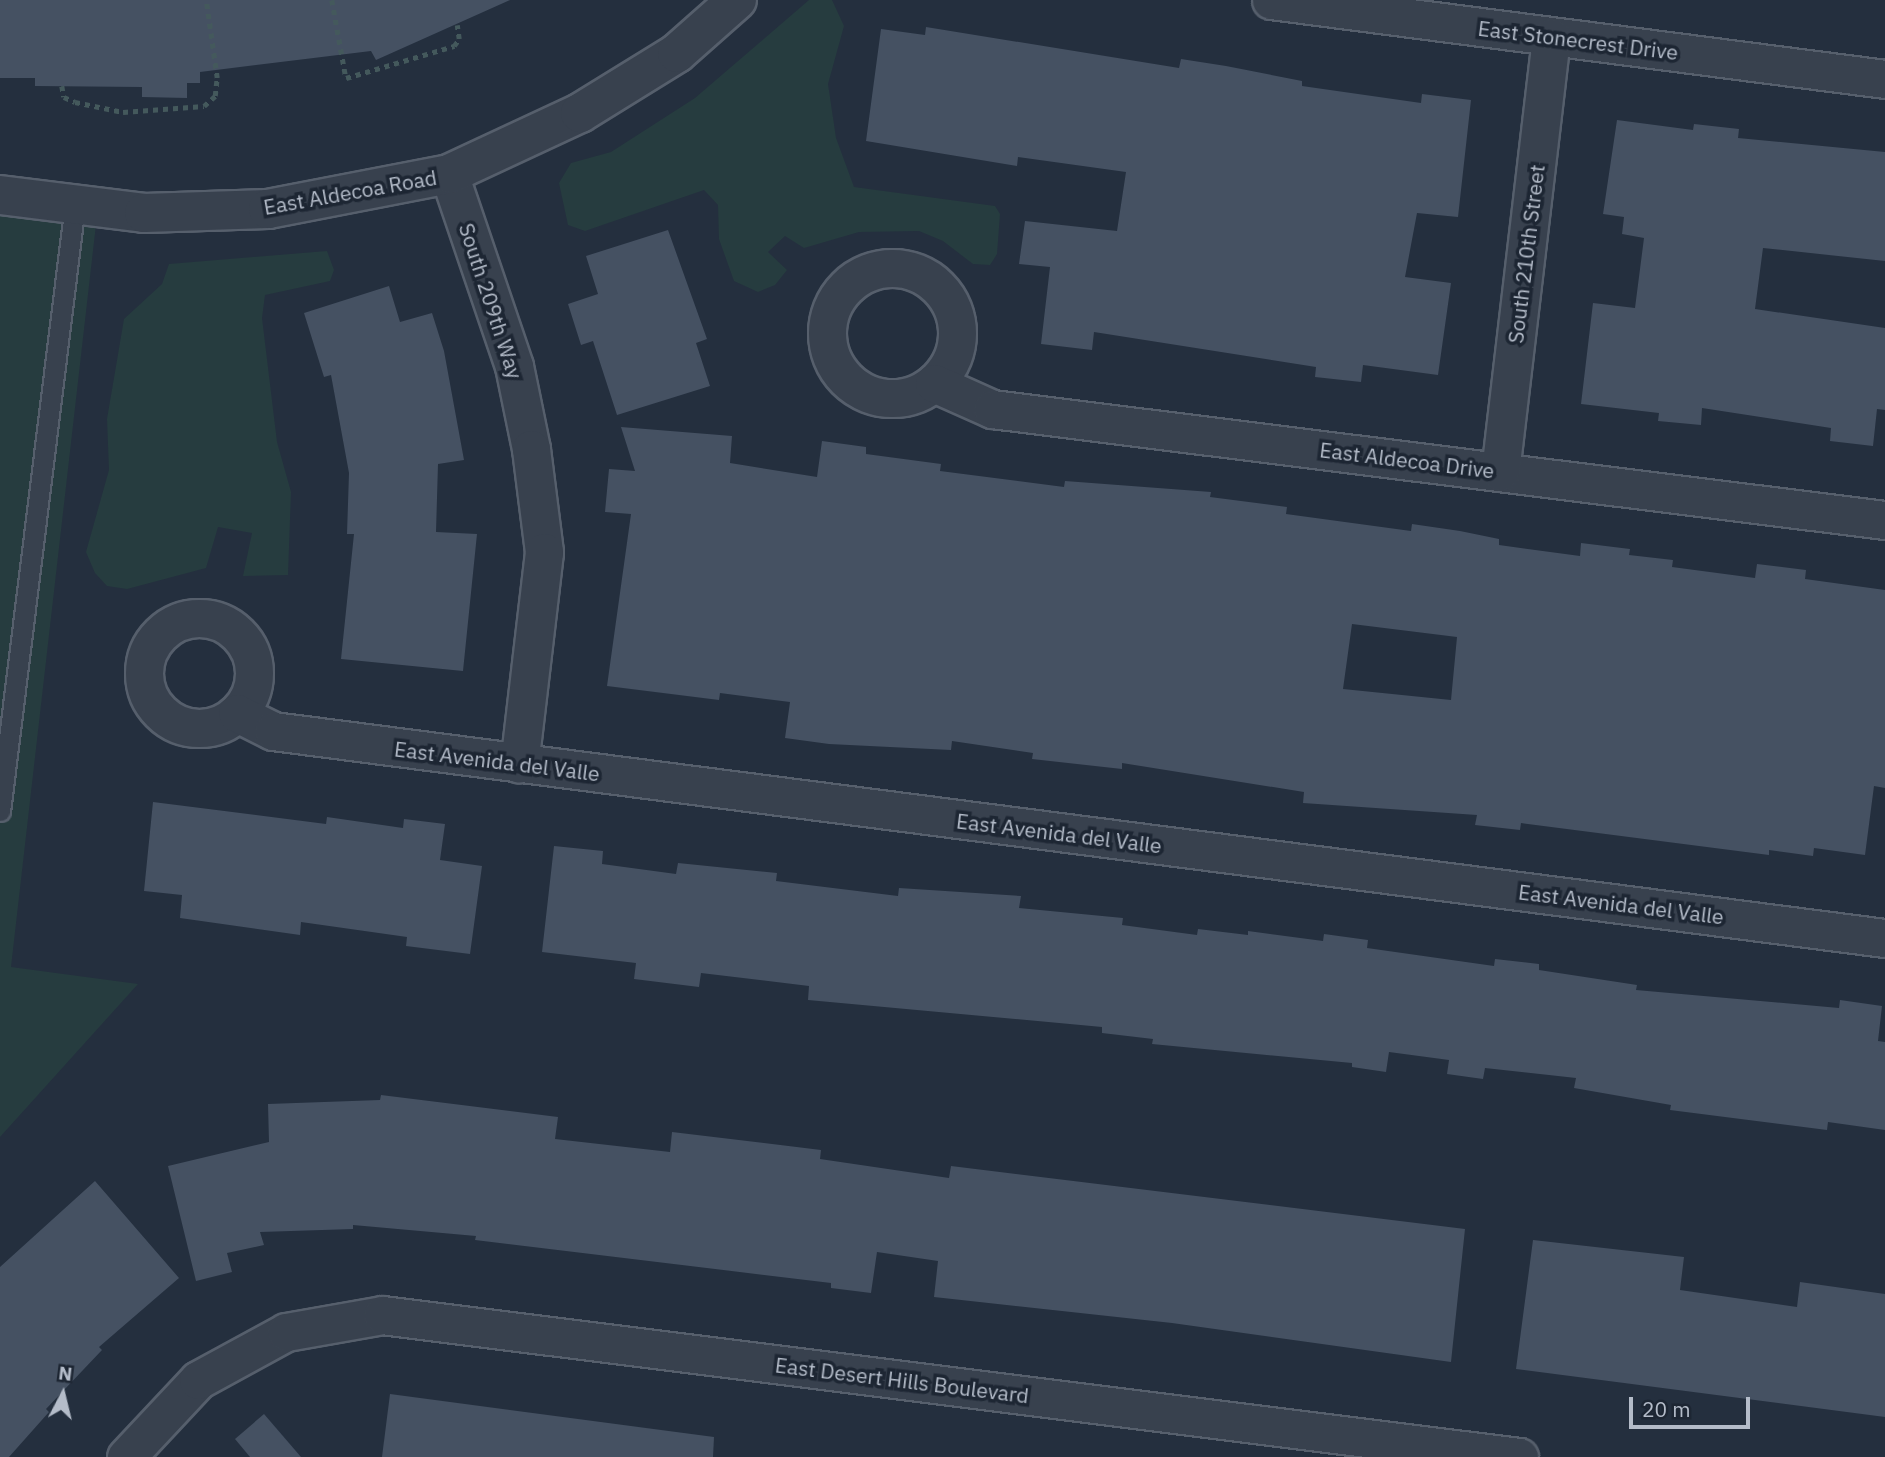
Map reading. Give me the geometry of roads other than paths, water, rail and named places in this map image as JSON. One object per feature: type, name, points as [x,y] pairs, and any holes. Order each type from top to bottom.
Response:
[{"type":"street","points":[[449,174],[580,113],[677,53],[737,0]]},
{"type":"street","name":"East Stonecrest Drive","points":[[1270,0],[1885,79]]},
{"type":"street","name":"South 210th Street","points":[[1500,472],[1551,37]]},
{"type":"street","name":"East Aldecoa Road","points":[[0,195],[144,213],[268,209],[449,174]]},
{"type":"street","name":"South 209th Way","points":[[449,174],[514,366],[531,449],[544,552],[519,764]]},
{"type":"street","name":"East Aldecoa Drive","points":[[934,383],[992,409],[1885,520]]},
{"type":"street","name":"East Avenida del Valle","points":[[237,713],[273,731],[1885,938]]},
{"type":"street","name":"East Desert Hills Boulevard","points":[[127,1457],[198,1380],[286,1332],[382,1315],[1462,1453],[1519,1457]]},
{"type":"lane","points":[[0,811],[75,205]]}]
